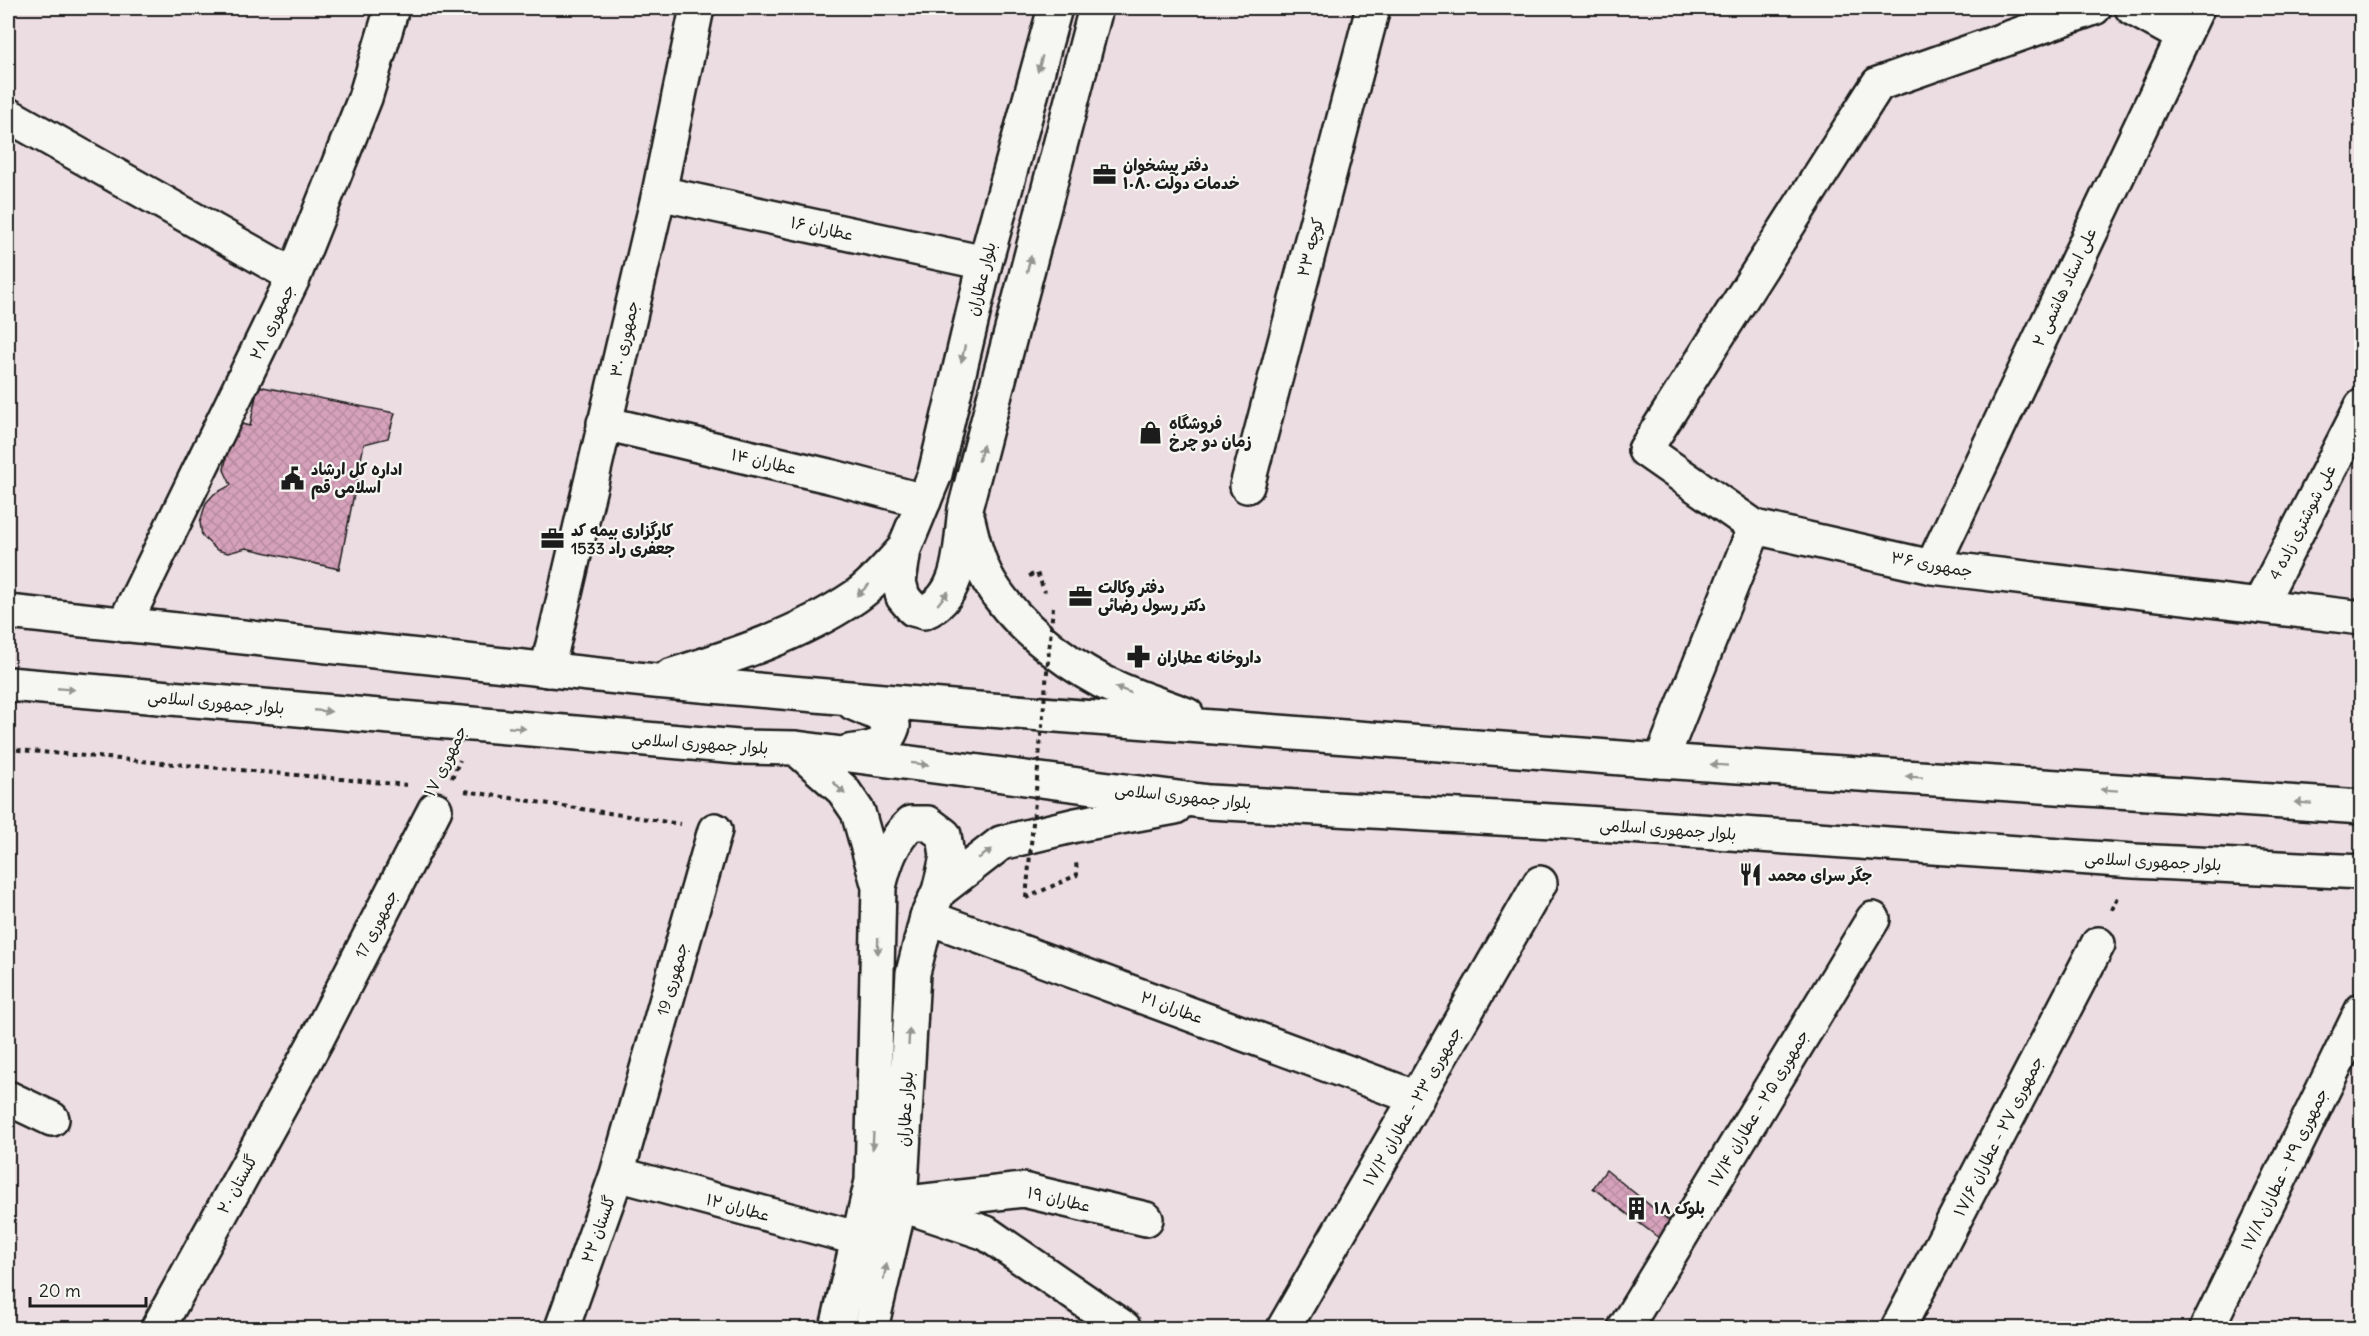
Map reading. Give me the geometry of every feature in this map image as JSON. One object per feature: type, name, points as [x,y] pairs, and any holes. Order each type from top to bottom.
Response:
[{"type":"street","name":"جمهوری ۲۸","points":[[124,625],[294,276],[365,98],[392,8]]},
{"type":"street","name":"جمهوری ۳۰","points":[[547,670],[659,193],[697,8]]},
{"type":"street","name":"بلوار عطاران","points":[[904,549],[935,474],[985,263],[1055,8]]},
{"type":"street","points":[[904,549],[899,582],[903,597],[913,609],[924,612],[935,608],[947,596],[953,583],[965,509],[1096,8]]},
{"type":"street","name":"کوچه ۲۳","points":[[1247,486],[1373,8]]},
{"type":"street","points":[[1661,761],[1755,527],[1645,450],[1878,84],[2094,8]]},
{"type":"street","points":[[2132,8],[2190,22]]},
{"type":"street","name":"علی استاد هاشمی ۲","points":[[1932,567],[2190,22]]},
{"type":"street","points":[[8,115],[294,276]]},
{"type":"street","name":"عطاران ۱۶","points":[[659,193],[985,263]]},
{"type":"street","name":"علی شوشتری زاده 4","points":[[2259,606],[2361,406]]},
{"type":"street","name":"عطاران ۱۴","points":[[604,423],[924,501]]},
{"type":"street","points":[[965,509],[977,557],[989,581],[1005,604],[1045,642],[1073,664],[1103,682],[1217,726]]},
{"type":"street","name":"جمهوری ۳۶","points":[[1755,527],[1932,567],[2361,618]]},
{"type":"street","points":[[655,681],[733,656],[788,634],[856,597],[904,549]]},
{"type":"street","points":[[8,612],[547,670],[838,697],[1661,761],[2361,807]]},
{"type":"street","name":"بلوار جمهوری اسلامی","points":[[8,684],[738,747],[796,748],[1209,802],[1570,822],[2134,861],[2360,871]]},
{"type":"street","points":[[835,753],[880,747],[890,737],[893,726],[883,716],[838,697]]},
{"type":"street","points":[[796,748],[843,790],[858,812],[879,887]]},
{"type":"street","name":"جمهوری 17","points":[[317,1039],[441,799]]},
{"type":"street","points":[[933,904],[1001,843],[1023,836],[1209,802]]},
{"type":"street","name":"بلوار عطاران","points":[[837,1329],[872,1181],[879,887],[887,858],[900,833],[911,823],[928,823],[944,835],[947,856],[913,973],[900,1204],[871,1329]]},
{"type":"street","name":"جمهوری 19","points":[[630,1128],[715,830]]},
{"type":"street","name":"جمهوری ۲۳ - عطاران ۱۷/۲","points":[[1284,1329],[1540,883]]},
{"type":"street","name":"عطاران ۲۱","points":[[933,904],[1417,1098]]},
{"type":"street","name":"جمهوری ۲۵ - عطاران ۱۷/۴","points":[[1626,1329],[1873,919]]},
{"type":"street","name":"جمهوری ۲۷ - عطاران ۱۷/۶","points":[[1898,1329],[2098,944]]},
{"type":"street","name":"جمهوری ۲۹ - عطاران ۱۷/۸","points":[[2207,1329],[2361,1010]]},
{"type":"street","name":"گلستان ۲۰","points":[[158,1329],[317,1039]]},
{"type":"street","points":[[8,1098],[52,1119]]},
{"type":"street","name":"گلستان ۲۲","points":[[562,1329],[617,1174],[630,1128]]},
{"type":"street","name":"عطاران ۱۲","points":[[617,1174],[860,1239]]},
{"type":"street","name":"عطاران ۱۹","points":[[900,1204],[1023,1190],[1146,1219]]},
{"type":"street","points":[[900,1204],[986,1233],[1124,1329]]},
{"type":"path","points":[[1053,607],[1026,898],[1077,876]]},
{"type":"path","name":"جمهوری ۱۷","points":[[441,799],[477,724]]},
{"type":"path","points":[[8,749],[412,785]]},
{"type":"path","points":[[441,799],[715,830]]},
{"type":"path","points":[[2098,944],[2134,861]]},
{"type":"building","name":"اداره کل ارشاد اسلامی قم","points":[[258,386],[395,413],[388,438],[364,444],[339,569],[246,548],[228,553],[217,550],[202,536],[200,522],[206,503],[214,494],[231,485],[224,470],[233,422],[250,426]]},
{"type":"building","name":"بلوک ۱۸","points":[[1606,1170],[1678,1228],[1667,1244],[1593,1188]]},
{"type":"place","name":"دفتر پیشخوان خدمات دولت ۱۰۸۰","points":[[1105,174]]},
{"type":"place","name":"فروشگاه زمان دو چرخ","points":[[1151,432]]},
{"type":"place","name":"اداره کل ارشاد اسلامی قم","points":[[293,478]]},
{"type":"place","name":"کارگزاری بیمه کد 1533 جعفری راد","points":[[553,539]]},
{"type":"place","name":"دفتر وکالت دکتر رسول رضائی","points":[[1080,596]]},
{"type":"place","name":"داروخانه عطاران","points":[[1139,657]]},
{"type":"place","name":"جگر سرای محمد","points":[[1750,875]]},
{"type":"place","name":"بلوک ۱۸","points":[[1636,1208]]}]
